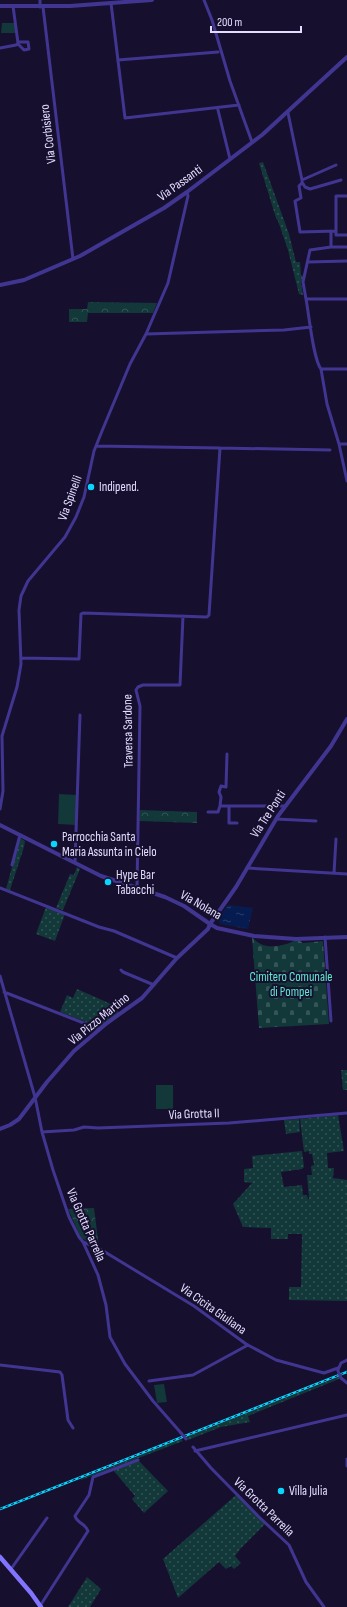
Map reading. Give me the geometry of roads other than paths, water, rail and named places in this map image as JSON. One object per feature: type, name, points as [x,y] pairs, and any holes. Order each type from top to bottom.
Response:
[{"type":"main road","points":[[0,1557],[40,1607]]},
{"type":"street","name":"Via Corbisiero","points":[[40,0],[73,259]]},
{"type":"street","points":[[0,6],[70,6],[152,0]]},
{"type":"street","points":[[204,0],[252,142]]},
{"type":"street","points":[[114,2],[118,60],[125,118],[239,105]]},
{"type":"street","points":[[0,48],[18,43],[13,6]]},
{"type":"street","points":[[118,60],[218,52]]},
{"type":"street","name":"Via Passanti","points":[[0,285],[24,280],[73,259],[164,208],[187,192],[288,113],[347,57]]},
{"type":"street","points":[[218,110],[230,159]]},
{"type":"street","points":[[288,113],[304,187],[310,189],[341,180]]},
{"type":"street","points":[[336,165],[302,182],[299,186],[301,198],[295,201],[300,232],[336,230]]},
{"type":"street","name":"Via Spinelli","points":[[0,809],[3,791],[2,736],[17,687],[22,664],[19,610],[21,596],[28,581],[65,537],[76,517],[84,497],[96,446],[130,364],[146,334],[168,283],[188,196],[187,192]]},
{"type":"street","points":[[347,196],[336,196],[336,235],[347,235]]},
{"type":"street","points":[[331,230],[331,247]]},
{"type":"street","points":[[347,248],[331,247],[311,249],[309,252],[303,282],[327,404],[339,444],[347,481]]},
{"type":"street","points":[[308,262],[347,261]]},
{"type":"street","points":[[306,299],[347,299]]},
{"type":"street","points":[[146,334],[284,330],[311,327]]},
{"type":"street","points":[[321,369],[347,369]]},
{"type":"street","points":[[339,444],[347,444]]},
{"type":"street","points":[[96,446],[330,450]]},
{"type":"street","points":[[21,658],[79,659],[81,614],[83,613],[207,617],[209,615],[220,448]]},
{"type":"street","name":"Traversa Sardone","points":[[137,888],[140,706],[136,690],[138,687],[143,685],[180,685],[183,616]]},
{"type":"street","points":[[75,862],[80,715]]},
{"type":"street","name":"Via Tre Ponti","points":[[210,924],[236,887],[284,806],[331,746],[347,719]]},
{"type":"street","points":[[208,812],[218,812],[220,806],[221,797],[219,792],[221,786],[226,787],[227,754]]},
{"type":"street","points":[[220,806],[284,806]]},
{"type":"street","points":[[229,806],[229,823],[237,823]]},
{"type":"street","points":[[276,819],[316,821]]},
{"type":"street","name":"Via Nolana","points":[[0,825],[101,876],[165,897],[184,906],[218,928],[254,936],[296,939],[347,937]]},
{"type":"street","points":[[12,865],[20,835]]},
{"type":"street","points":[[334,873],[336,839]]},
{"type":"street","points":[[246,868],[347,874]]},
{"type":"street","points":[[0,888],[114,931],[177,958]]},
{"type":"street","name":"Via Pizzo Martino","points":[[0,1130],[19,1119],[35,1097],[74,1051],[99,1029],[142,998],[177,958],[208,929],[210,924]]},
{"type":"street","points":[[325,937],[330,1021]]},
{"type":"street","points":[[121,970],[154,985]]},
{"type":"street","name":"Via Grotta Parrella","points":[[0,976],[35,1097],[42,1132],[69,1216],[98,1275],[106,1305],[110,1337],[125,1364],[153,1401],[186,1439]]},
{"type":"street","points":[[4,992],[99,1029]]},
{"type":"street","name":"Via Grotta II","points":[[42,1132],[74,1130],[84,1127],[98,1128],[229,1123],[347,1113]]},
{"type":"street","name":"Via Cicita Giuliana","points":[[83,1242],[100,1249],[194,1306],[248,1345],[276,1360],[324,1373],[338,1369]]},
{"type":"street","points":[[149,1381],[193,1375],[248,1345]]},
{"type":"street","points":[[347,1360],[341,1363],[338,1369],[341,1378],[347,1383]]},
{"type":"street","points":[[0,1365],[60,1372],[62,1376],[68,1420],[73,1428]]},
{"type":"street","points":[[196,1451],[347,1415]]},
{"type":"street","name":"Via Grotta Parrella","points":[[193,1448],[210,1468],[289,1545],[306,1582],[324,1607]]},
{"type":"street","points":[[347,1459],[347,1466]]},
{"type":"street","points":[[40,1607],[88,1531],[87,1528],[76,1519],[75,1516],[89,1494],[93,1477],[138,1460]]},
{"type":"street","points":[[11,1569],[47,1518]]},
{"type":"water","points":[[228,905],[253,908],[248,929],[221,924],[217,920]]},
{"type":"railway","points":[[0,1509],[347,1372]]},
{"type":"place","name":"Indipend.","points":[[91,487]]},
{"type":"place","name":"Parrocchia Santa Maria Assunta in Cielo","points":[[54,844]]},
{"type":"place","name":"Hype Bar Tabacchi","points":[[108,882]]},
{"type":"place","name":"Villa Julia","points":[[281,1491]]},
{"type":"park label","name":"Cimitero Comunale di Pompei","points":[[291,984]]}]
